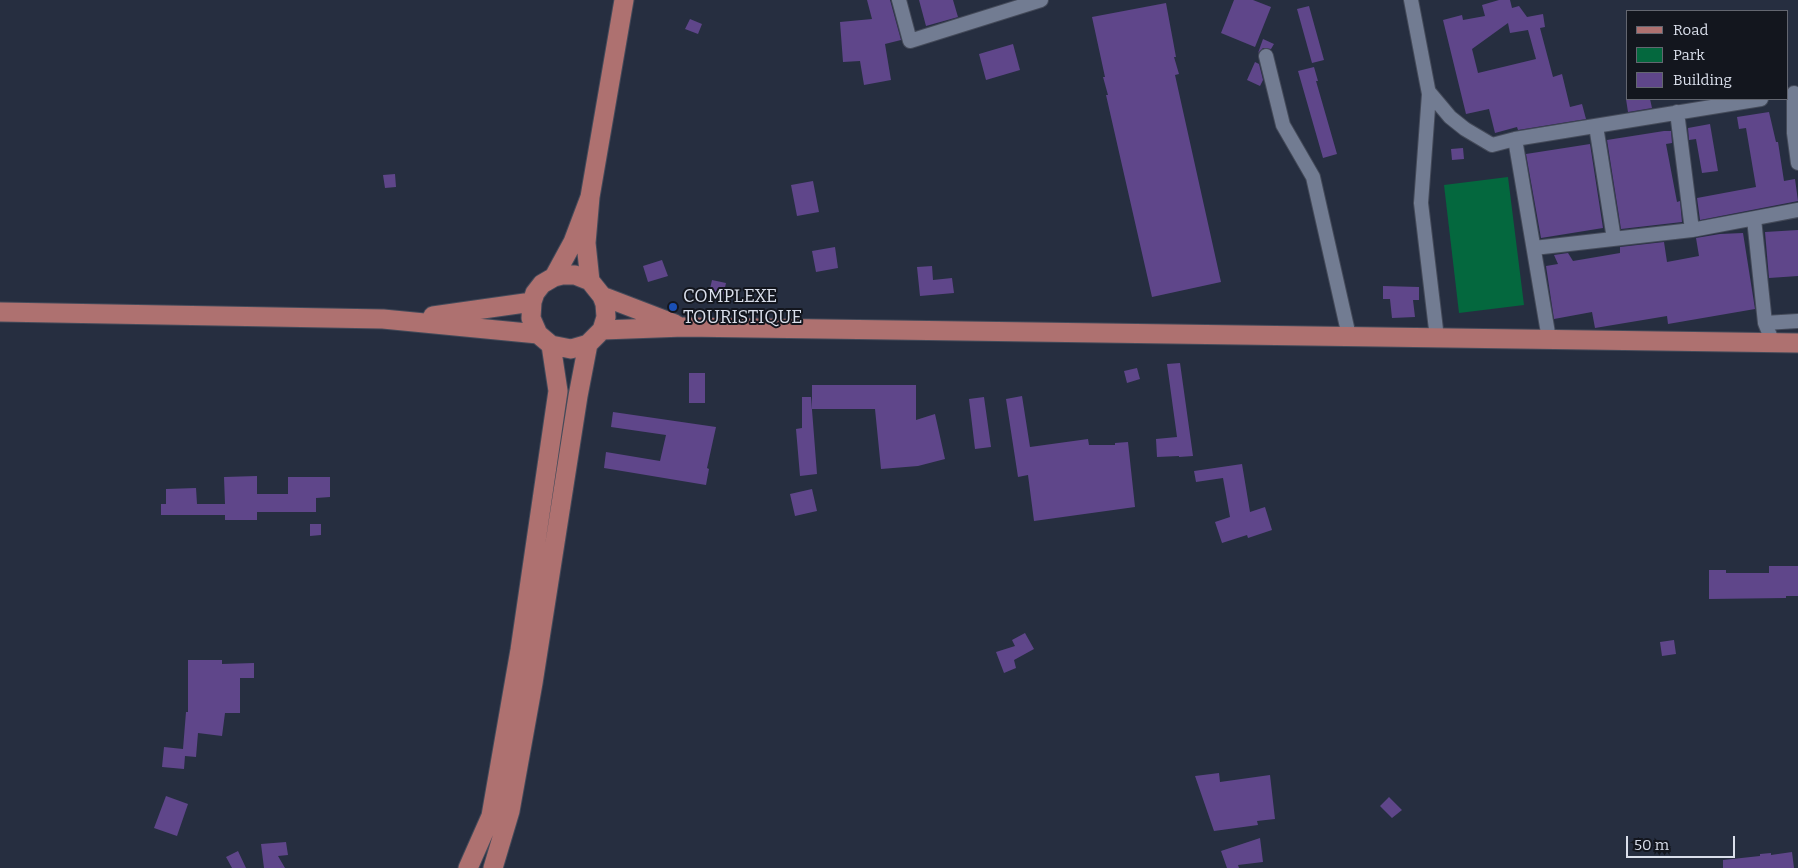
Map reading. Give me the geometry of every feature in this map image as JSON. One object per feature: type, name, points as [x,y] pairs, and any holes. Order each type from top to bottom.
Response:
[{"type":"main road","points":[[590,281],[586,243],[590,197],[624,0]]},
{"type":"main road","points":[[554,277],[573,242],[590,197]]},
{"type":"main road","points":[[0,312],[407,320],[544,340],[571,350],[588,344],[602,330],[606,317],[602,296],[590,281],[575,275],[554,277],[542,284],[535,293],[532,302],[531,318],[544,340],[558,391],[520,650],[491,816],[468,868]]},
{"type":"main road","points":[[602,296],[684,327]]},
{"type":"main road","points":[[407,320],[532,302]]},
{"type":"main road","points":[[602,330],[684,327],[1798,343]]},
{"type":"main road","points":[[493,868],[510,811],[532,693],[578,396],[588,344]]},
{"type":"street","points":[[899,0],[910,41],[1041,0]]},
{"type":"street","points":[[1410,0],[1429,92],[1422,203],[1437,338]]},
{"type":"street","points":[[1266,56],[1284,125],[1313,177],[1349,336]]},
{"type":"street","points":[[1429,92],[1450,118],[1492,145],[1515,139],[1755,100]]},
{"type":"street","points":[[1793,94],[1794,133],[1798,163]]},
{"type":"street","points":[[1677,112],[1692,230]]},
{"type":"street","points":[[1596,126],[1614,239]]},
{"type":"street","points":[[1515,139],[1549,339]]},
{"type":"street","points":[[1534,248],[1692,230],[1798,210]]},
{"type":"street","points":[[1754,219],[1765,323],[1773,343]]},
{"type":"street","points":[[1765,323],[1798,321]]},
{"type":"green space","points":[[1508,177],[1524,305],[1459,313],[1444,185]]},
{"type":"building","points":[[867,0],[890,0],[901,40],[885,44],[891,80],[864,85],[860,61],[843,62],[840,22],[872,19]]},
{"type":"building","points":[[919,0],[953,0],[958,17],[926,26]]},
{"type":"building","points":[[1234,0],[1253,0],[1271,7],[1255,47],[1221,33]]},
{"type":"building","points":[[1499,0],[1510,0],[1512,8],[1519,6],[1527,17],[1543,14],[1545,27],[1540,28],[1553,77],[1562,74],[1570,107],[1582,104],[1586,119],[1518,130],[1517,127],[1495,133],[1489,109],[1466,114],[1443,20],[1462,15],[1463,20],[1485,16],[1482,5]],"holes":[[[1508,23],[1510,33],[1528,30],[1536,59],[1478,73],[1472,49]]]},
{"type":"building","points":[[1166,3],[1176,57],[1174,57],[1179,74],[1175,75],[1221,282],[1152,297],[1106,95],[1108,95],[1103,77],[1105,77],[1092,17]]},
{"type":"building","points":[[1309,6],[1324,60],[1312,63],[1297,9]]},
{"type":"building","points":[[690,19],[702,24],[698,34],[685,29]]},
{"type":"building","points":[[1263,39],[1274,44],[1271,49],[1263,48],[1258,53]]},
{"type":"building","points":[[1013,44],[1020,70],[986,80],[979,54]]},
{"type":"building","points":[[1255,62],[1259,64],[1263,80],[1260,86],[1247,80]]},
{"type":"building","points":[[1314,67],[1318,81],[1316,81],[1337,154],[1323,158],[1298,71]]},
{"type":"building","points":[[1626,100],[1650,100],[1652,108],[1628,112]]},
{"type":"building","points":[[1769,112],[1776,142],[1778,142],[1784,181],[1795,179],[1798,201],[1700,220],[1697,198],[1756,187],[1746,128],[1739,129],[1737,117]]},
{"type":"building","points":[[1710,124],[1718,171],[1702,173],[1696,139],[1689,140],[1688,128]]},
{"type":"building","points":[[1671,131],[1672,143],[1666,144],[1677,202],[1680,201],[1682,222],[1621,229],[1607,140]]},
{"type":"building","points":[[1590,144],[1603,228],[1541,238],[1526,154]]},
{"type":"building","points":[[1463,148],[1464,159],[1452,160],[1451,149]]},
{"type":"building","points":[[395,174],[396,187],[385,188],[383,175]]},
{"type":"building","points":[[813,181],[819,212],[797,216],[791,185]]},
{"type":"building","points":[[1798,230],[1798,276],[1769,278],[1765,232]]},
{"type":"building","points":[[1743,233],[1755,309],[1668,324],[1667,316],[1595,328],[1592,312],[1554,319],[1546,266],[1558,264],[1554,255],[1568,253],[1573,261],[1620,253],[1620,247],[1664,242],[1667,262],[1699,256],[1696,238]]},
{"type":"building","points":[[835,247],[838,268],[816,272],[812,251]]},
{"type":"building","points":[[662,260],[668,276],[648,282],[643,266]]},
{"type":"building","points":[[932,266],[933,280],[952,278],[954,293],[920,296],[917,267]]},
{"type":"building","points":[[712,280],[726,283],[723,296],[709,293]]},
{"type":"building","points":[[1383,286],[1419,287],[1419,300],[1413,300],[1415,317],[1392,318],[1390,299],[1383,299]]},
{"type":"building","points":[[1180,363],[1193,456],[1157,457],[1156,439],[1177,437],[1167,364]]},
{"type":"building","points":[[1137,368],[1140,379],[1127,383],[1124,371]]},
{"type":"building","points":[[689,373],[705,373],[705,403],[689,403]]},
{"type":"building","points":[[812,385],[916,385],[916,420],[935,414],[945,459],[918,466],[881,469],[875,409],[812,409]]},
{"type":"building","points":[[1022,396],[1030,447],[1088,439],[1089,445],[1115,445],[1115,443],[1128,442],[1135,507],[1034,521],[1028,475],[1018,477],[1006,399]]},
{"type":"building","points":[[802,397],[811,397],[817,474],[800,476],[796,429],[802,428]]},
{"type":"building","points":[[984,397],[991,447],[975,449],[969,399]]},
{"type":"building","points":[[613,412],[716,427],[707,468],[709,469],[706,485],[604,468],[606,452],[660,461],[666,435],[611,427]]},
{"type":"building","points":[[1242,464],[1250,512],[1265,507],[1272,530],[1248,538],[1247,535],[1222,543],[1215,522],[1230,517],[1223,478],[1196,482],[1194,471]]},
{"type":"building","points":[[257,476],[257,494],[288,494],[288,477],[330,477],[330,497],[316,498],[316,512],[257,512],[257,520],[225,520],[225,515],[161,515],[161,504],[166,504],[166,489],[196,488],[197,504],[225,504],[224,477]]},
{"type":"building","points":[[812,489],[817,511],[795,516],[790,494]]},
{"type":"building","points":[[310,524],[321,524],[321,535],[310,536]]},
{"type":"building","points":[[1769,566],[1798,566],[1798,596],[1786,596],[1786,598],[1709,599],[1709,570],[1726,570],[1726,573],[1769,573]]},
{"type":"building","points":[[1025,633],[1034,649],[1014,660],[1016,668],[1004,673],[996,652],[1015,646],[1012,640]]},
{"type":"building","points":[[1674,640],[1676,654],[1662,656],[1660,642]]},
{"type":"building","points":[[188,660],[222,660],[222,664],[254,663],[254,678],[240,678],[240,713],[225,713],[222,736],[198,733],[196,757],[185,756],[184,769],[162,767],[164,747],[183,749],[186,712],[188,712]]},
{"type":"building","points":[[1219,773],[1220,782],[1270,775],[1275,819],[1257,821],[1258,825],[1214,831],[1195,776]]},
{"type":"building","points":[[166,796],[188,804],[177,836],[154,828]]},
{"type":"building","points":[[1389,797],[1402,810],[1392,818],[1380,806]]},
{"type":"building","points":[[1260,838],[1263,862],[1238,865],[1239,868],[1227,868],[1221,851]]},
{"type":"building","points":[[286,842],[288,855],[278,856],[285,868],[264,868],[261,844]]},
{"type":"building","points":[[238,851],[246,868],[232,868],[226,857]]},
{"type":"building","points":[[1792,852],[1794,868],[1723,868],[1723,860],[1760,856],[1760,854],[1771,853],[1771,855]]},
{"type":"place","name":"COMPLEXE TOURISTIQUE","points":[[673,307]]}]
